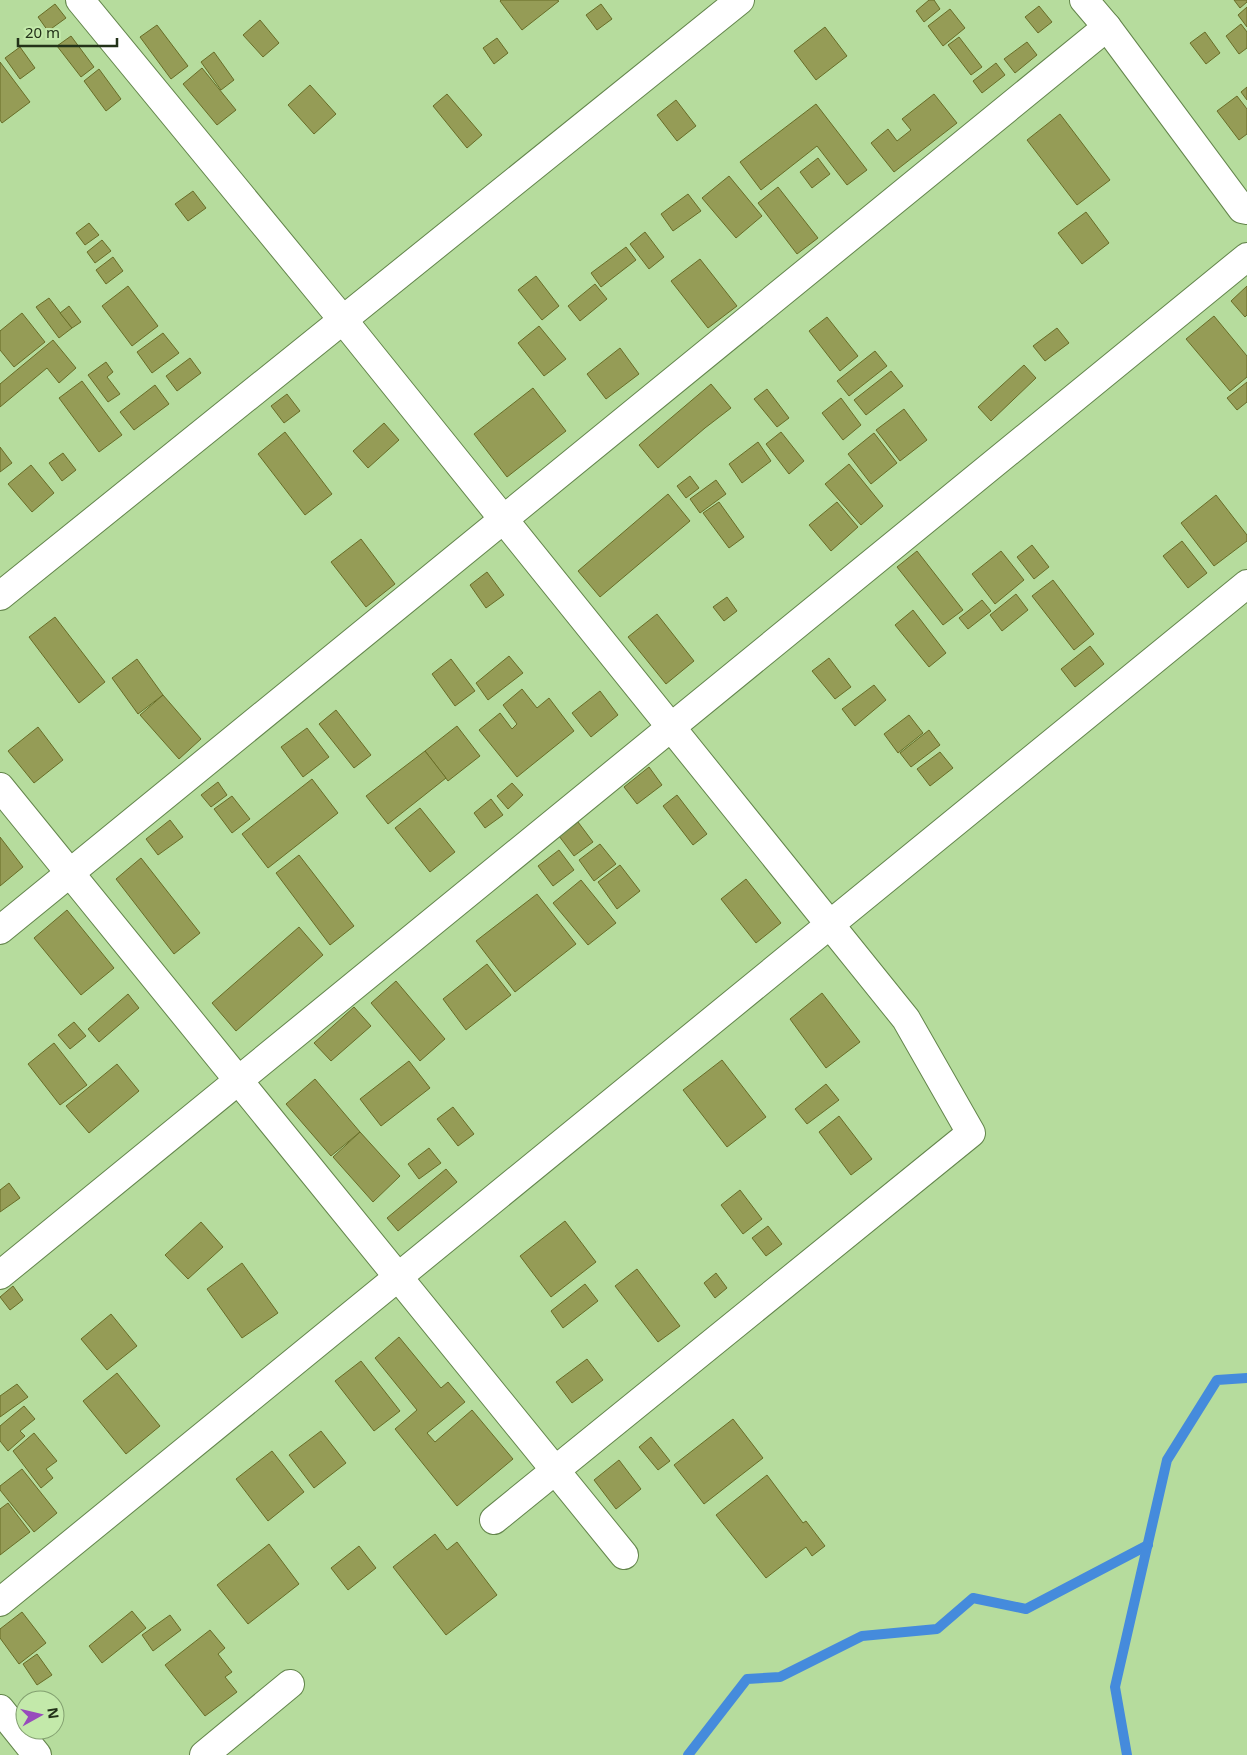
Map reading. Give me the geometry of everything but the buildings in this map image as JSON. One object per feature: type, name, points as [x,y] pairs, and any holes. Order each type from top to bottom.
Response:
[{"type":"street","points":[[80,0],[343,320],[906,1019],[971,1133],[494,1520]]},
{"type":"street","points":[[0,596],[740,0]]},
{"type":"street","points":[[1084,0],[1245,208]]},
{"type":"street","points":[[0,930],[1107,28]]},
{"type":"street","points":[[0,1275],[1247,257]]},
{"type":"street","points":[[0,1602],[1247,584]]},
{"type":"street","points":[[0,787],[624,1555]]},
{"type":"street","points":[[204,1755],[290,1684]]},
{"type":"street","points":[[0,1709],[37,1755]]},
{"type":"waterway","points":[[1127,1755],[1115,1687],[1167,1460],[1217,1380],[1247,1378]]},
{"type":"waterway","points":[[688,1755],[747,1679],[780,1677],[862,1636],[937,1629],[973,1598],[1026,1609],[1148,1545]]}]
